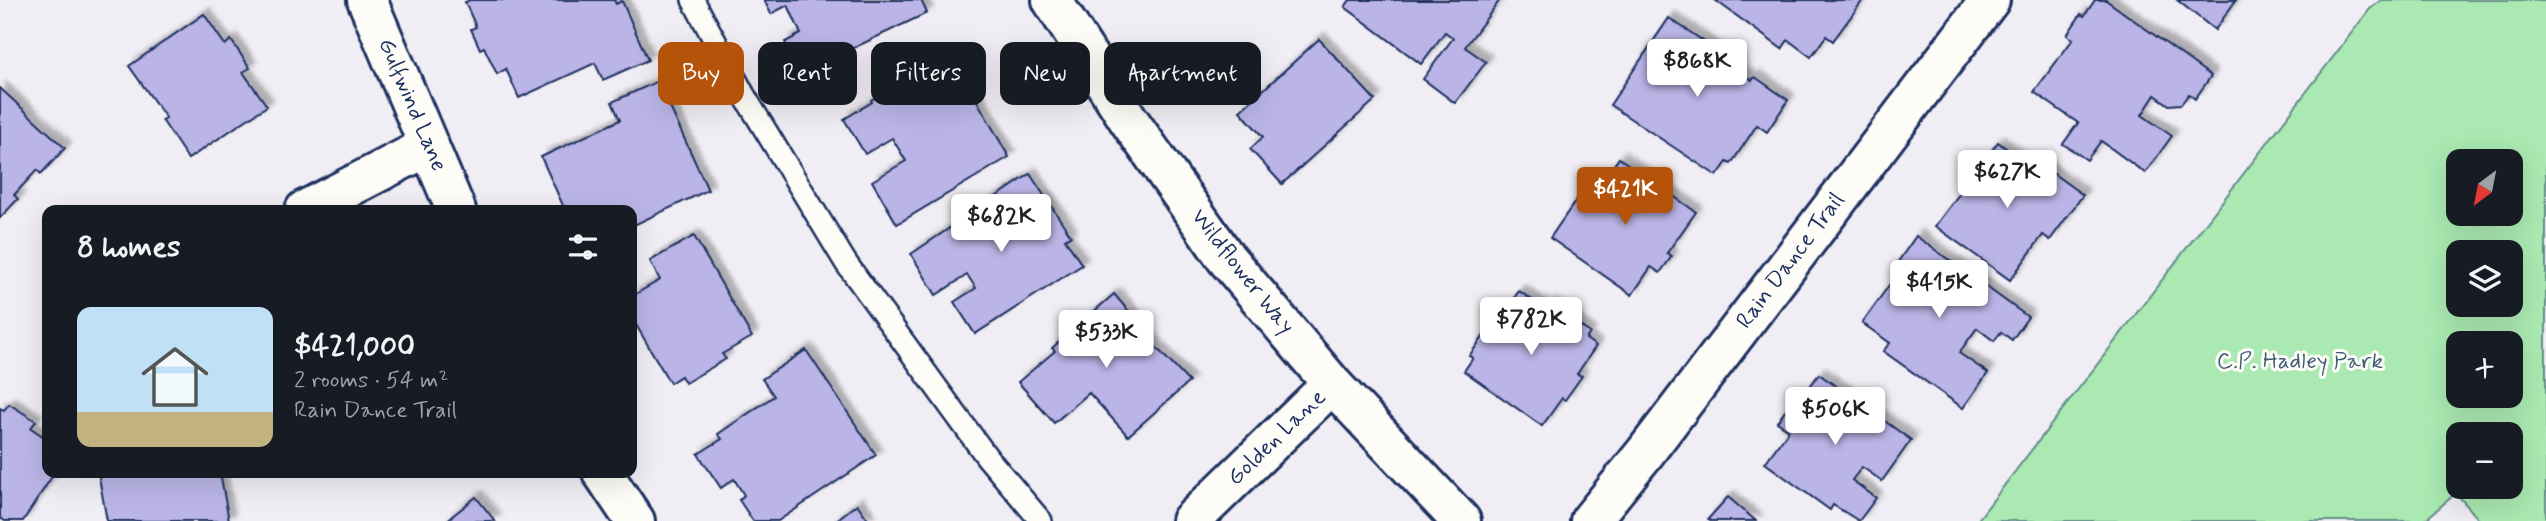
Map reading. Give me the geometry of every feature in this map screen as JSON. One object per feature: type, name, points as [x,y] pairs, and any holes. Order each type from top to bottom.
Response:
[{"type":"street","name":"Gulfwind Lane","points":[[367,0],[454,205]]},
{"type":"street","name":"Wildflower Way","points":[[1052,0],[1128,118],[1226,258],[1332,383],[1461,521]]},
{"type":"street","name":"Rain Dance Trail","points":[[1590,521],[1662,431],[1990,0]]},
{"type":"street","points":[[315,205],[429,146]]},
{"type":"street","name":"Golden Lane","points":[[1191,521],[1332,383]]},
{"type":"street","points":[[606,478],[635,521]]},
{"type":"lane","points":[[693,0],[744,95],[846,263],[986,457],[1041,521]]},
{"type":"green space","name":"C.P. Hadley Park","points":[[2381,0],[2546,0],[2546,521],[2480,521],[2461,499],[2523,499],[2523,422],[2446,422],[2446,499],[2449,499],[2424,521],[1977,521],[2370,9]]},
{"type":"building","points":[[614,0],[616,4],[622,1],[648,60],[603,80],[595,63],[519,98],[506,69],[497,74],[484,47],[480,49],[471,29],[476,27],[465,2]]},
{"type":"building","points":[[764,0],[921,0],[927,13],[857,46],[857,42],[785,42],[801,34],[788,5],[771,14]]},
{"type":"building","points":[[1350,0],[1500,0],[1465,47],[1486,62],[1455,103],[1423,79],[1453,38],[1445,32],[1421,64],[1345,7]]},
{"type":"building","points":[[1715,0],[1863,0],[1833,41],[1826,36],[1811,57],[1788,40],[1782,49]]},
{"type":"building","points":[[2095,0],[2106,0],[2211,76],[2195,99],[2189,94],[2181,104],[2169,105],[2155,95],[2142,115],[2172,136],[2145,173],[2101,141],[2087,160],[2063,144],[2078,123],[2034,92],[2073,39],[2067,35],[2081,14],[2084,16]]},
{"type":"building","points":[[2177,0],[2236,0],[2215,30]]},
{"type":"building","points":[[204,14],[225,45],[231,40],[250,68],[243,72],[267,106],[188,159],[162,120],[166,118],[129,66]]},
{"type":"building","points":[[1669,18],[1739,65],[1736,69],[1752,80],[1755,77],[1788,100],[1767,132],[1757,125],[1731,164],[1727,162],[1717,176],[1610,105]]},
{"type":"building","points":[[1319,39],[1375,100],[1282,184],[1250,149],[1263,137],[1240,111],[1247,105],[1261,105],[1261,92]]},
{"type":"building","points":[[658,81],[658,105],[669,105],[708,190],[637,224],[637,205],[563,205],[541,157],[620,120],[612,102]]},
{"type":"building","points":[[0,88],[65,148],[41,174],[37,170],[14,195],[18,199],[0,218]]},
{"type":"building","points":[[871,103],[871,105],[979,105],[1009,157],[897,224],[872,181],[906,161],[892,138],[865,154],[844,119]]},
{"type":"building","points":[[1998,142],[2039,174],[2044,167],[2083,195],[2050,240],[2043,235],[2010,280],[1935,226],[1966,185],[1960,181],[1975,160],[1981,165]]},
{"type":"building","points":[[1619,158],[1696,212],[1667,253],[1672,256],[1660,273],[1651,267],[1632,295],[1550,238],[1577,199],[1586,205]]},
{"type":"building","points":[[1030,174],[1071,236],[1065,239],[1082,265],[975,334],[954,302],[976,288],[967,275],[936,295],[911,254]]},
{"type":"building","points":[[694,236],[752,337],[722,354],[726,359],[685,383],[681,376],[670,383],[637,327],[637,293],[660,280],[650,261]]},
{"type":"building","points":[[1916,236],[2028,317],[2012,340],[2001,332],[1994,341],[1977,328],[1959,353],[1988,373],[1963,408],[1883,351],[1890,343],[1862,323],[1900,270],[1895,266]]},
{"type":"building","points":[[1519,291],[1547,310],[1550,305],[1590,333],[1586,339],[1596,346],[1577,374],[1582,376],[1542,426],[1464,371],[1473,358],[1469,356],[1486,333],[1488,335]]},
{"type":"building","points":[[1114,294],[1137,321],[1134,324],[1189,382],[1128,436],[1089,393],[1054,423],[1018,382],[1055,351],[1052,348]]},
{"type":"building","points":[[806,350],[876,455],[778,521],[753,521],[739,500],[744,495],[734,479],[721,488],[698,454],[722,439],[718,434],[774,396],[762,379]]},
{"type":"building","points":[[1819,374],[1911,440],[1882,481],[1862,467],[1852,480],[1876,498],[1859,521],[1833,505],[1830,510],[1765,463],[1789,430],[1777,422],[1797,395],[1801,399]]},
{"type":"building","points":[[9,404],[36,421],[31,428],[42,436],[42,478],[51,478],[23,521],[5,521],[0,518],[0,408],[4,410]]},
{"type":"building","points":[[99,478],[221,478],[229,521],[107,521]]},
{"type":"building","points":[[476,497],[495,521],[446,521]]},
{"type":"building","points":[[1728,497],[1756,521],[1710,521],[1708,519]]},
{"type":"building","points":[[857,504],[869,521],[835,521]]}]
